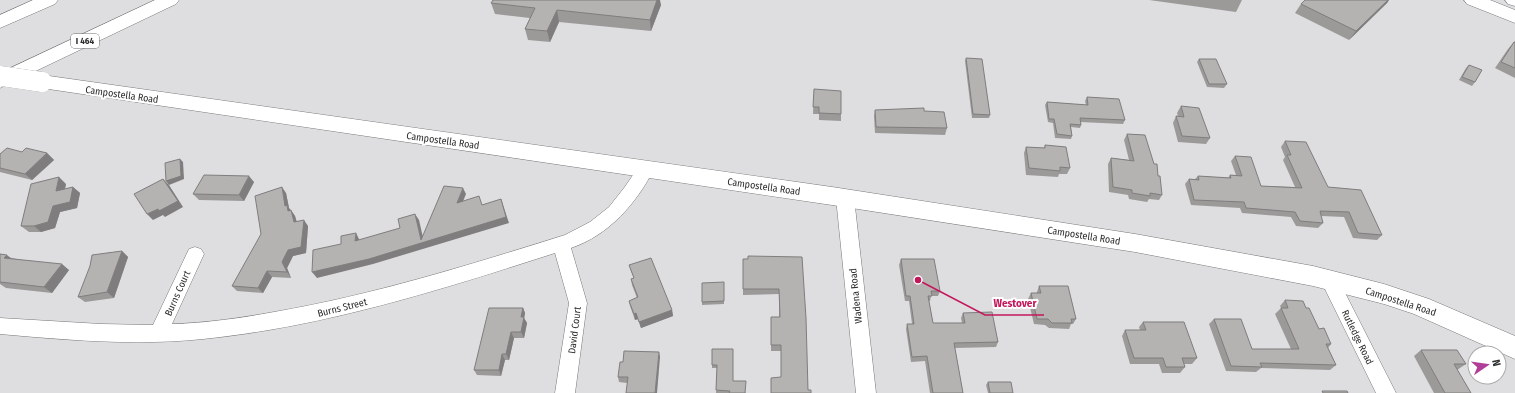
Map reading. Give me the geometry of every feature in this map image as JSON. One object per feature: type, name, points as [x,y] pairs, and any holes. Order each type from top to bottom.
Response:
[{"type":"main road","points":[[0,22],[49,0]]},
{"type":"main road","name":"I 464","points":[[0,81],[170,0]]},
{"type":"main road","points":[[1473,0],[1515,17]]},
{"type":"main road","name":"Campostella Road","points":[[0,76],[845,198],[1128,242],[1330,280],[1384,294],[1420,306],[1515,348]]},
{"type":"street","name":"Burns Street","points":[[0,326],[73,332],[201,331],[305,316],[399,292],[561,244],[594,230],[617,212],[646,169]]},
{"type":"street","name":"Wadena Road","points":[[845,198],[866,393]]},
{"type":"street","name":"David Court","points":[[561,244],[576,293],[578,307],[565,393]]},
{"type":"street","name":"Burns Court","points":[[159,332],[195,254]]},
{"type":"street","name":"Rutledge Road","points":[[1330,280],[1386,393]]},
{"type":"building","points":[[493,0],[657,0],[650,20],[557,10],[547,31],[525,29],[535,8],[491,3]]},
{"type":"building","points":[[1305,0],[1388,0],[1356,31],[1301,4]]},
{"type":"building","points":[[1515,42],[1515,68],[1501,62]]},
{"type":"building","points":[[966,58],[982,59],[990,115],[973,114]]},
{"type":"building","points":[[1199,59],[1216,59],[1227,84],[1209,84]]},
{"type":"building","points":[[1469,65],[1482,70],[1475,82],[1462,77]]},
{"type":"building","points":[[814,89],[841,91],[841,114],[819,113],[819,107],[813,107]]},
{"type":"building","points":[[1087,97],[1119,99],[1125,120],[1080,118],[1081,125],[1070,124],[1072,136],[1057,134],[1054,119],[1049,119],[1047,102],[1088,105]]},
{"type":"building","points":[[1181,106],[1199,108],[1210,138],[1182,136],[1176,116],[1184,117]]},
{"type":"building","points":[[924,108],[924,111],[944,112],[947,128],[876,127],[875,110]]},
{"type":"building","points":[[1127,134],[1145,135],[1154,164],[1157,164],[1162,195],[1150,193],[1150,196],[1132,193],[1132,190],[1113,187],[1111,158],[1134,161]]},
{"type":"building","points":[[1285,141],[1306,142],[1328,187],[1361,190],[1382,235],[1358,233],[1349,212],[1320,211],[1323,223],[1300,221],[1295,212],[1246,208],[1244,202],[1194,200],[1189,179],[1199,180],[1198,176],[1231,178],[1230,175],[1242,176],[1235,156],[1251,157],[1261,186],[1302,188],[1287,155],[1291,155]]},
{"type":"building","points":[[1045,145],[1066,147],[1070,168],[1060,167],[1060,171],[1029,168],[1026,147],[1045,148]]},
{"type":"building","points":[[7,148],[22,152],[26,148],[47,153],[25,174],[0,168],[0,154]]},
{"type":"building","points":[[180,159],[181,176],[166,181],[165,163]]},
{"type":"building","points":[[204,175],[249,176],[239,195],[193,194]]},
{"type":"building","points":[[59,177],[56,191],[73,187],[70,202],[53,206],[48,222],[34,226],[21,226],[31,184]]},
{"type":"building","points":[[163,179],[178,201],[159,211],[158,209],[147,214],[134,194]]},
{"type":"building","points":[[444,186],[463,188],[457,203],[479,196],[482,205],[501,199],[506,217],[369,259],[312,272],[313,250],[341,244],[341,236],[356,233],[355,241],[400,228],[398,219],[415,214],[421,240]]},
{"type":"building","points":[[282,187],[285,206],[287,205],[288,211],[291,210],[294,222],[304,220],[301,247],[288,250],[282,262],[287,272],[267,271],[258,288],[232,286],[261,234],[255,196]]},
{"type":"building","points":[[122,251],[107,292],[78,297],[90,266],[92,255]]},
{"type":"building","points":[[0,254],[7,255],[4,258],[62,264],[44,287],[0,282]]},
{"type":"building","points":[[748,256],[802,257],[806,318],[808,390],[811,390],[811,393],[771,393],[771,378],[781,377],[781,345],[771,345],[771,317],[780,317],[779,289],[743,289],[743,259],[748,259]]},
{"type":"building","points":[[651,258],[672,310],[639,322],[629,301],[638,297],[631,279],[634,278],[629,265]]},
{"type":"building","points":[[901,259],[934,259],[940,291],[931,291],[932,296],[928,296],[933,323],[965,323],[963,313],[992,312],[998,342],[954,343],[963,393],[933,393],[927,356],[912,357],[907,324],[914,324],[910,296],[906,296]]},
{"type":"building","points":[[724,282],[724,301],[702,302],[702,283]]},
{"type":"building","points":[[1039,286],[1068,286],[1076,319],[1071,319],[1072,323],[1052,323],[1048,319],[1037,319],[1031,293],[1041,293]]},
{"type":"building","points":[[1285,300],[1303,301],[1306,308],[1309,308],[1319,329],[1324,328],[1331,344],[1326,344],[1336,365],[1260,363],[1262,367],[1231,366],[1214,319],[1241,319],[1252,349],[1299,349],[1281,308],[1288,308]]},
{"type":"building","points":[[489,308],[523,308],[521,317],[524,317],[521,332],[511,332],[506,354],[502,354],[499,370],[474,370]]},
{"type":"building","points":[[1143,322],[1184,322],[1197,358],[1182,358],[1185,367],[1166,367],[1163,358],[1134,358],[1125,330],[1146,330]]},
{"type":"building","points":[[712,349],[733,349],[733,381],[746,381],[745,393],[729,393],[730,391],[716,390],[717,365],[712,365]]},
{"type":"building","points":[[1421,350],[1457,350],[1466,364],[1454,364],[1471,393],[1445,393]]},
{"type":"building","points":[[624,351],[659,352],[655,393],[626,393],[628,377],[618,377],[620,362],[623,362]]},
{"type":"building","points":[[988,382],[1011,382],[1013,393],[990,393]]},
{"type":"building","points":[[1322,391],[1347,391],[1348,393],[1323,393]]},
{"type":"place","name":"Westover","points":[[918,280]]}]
